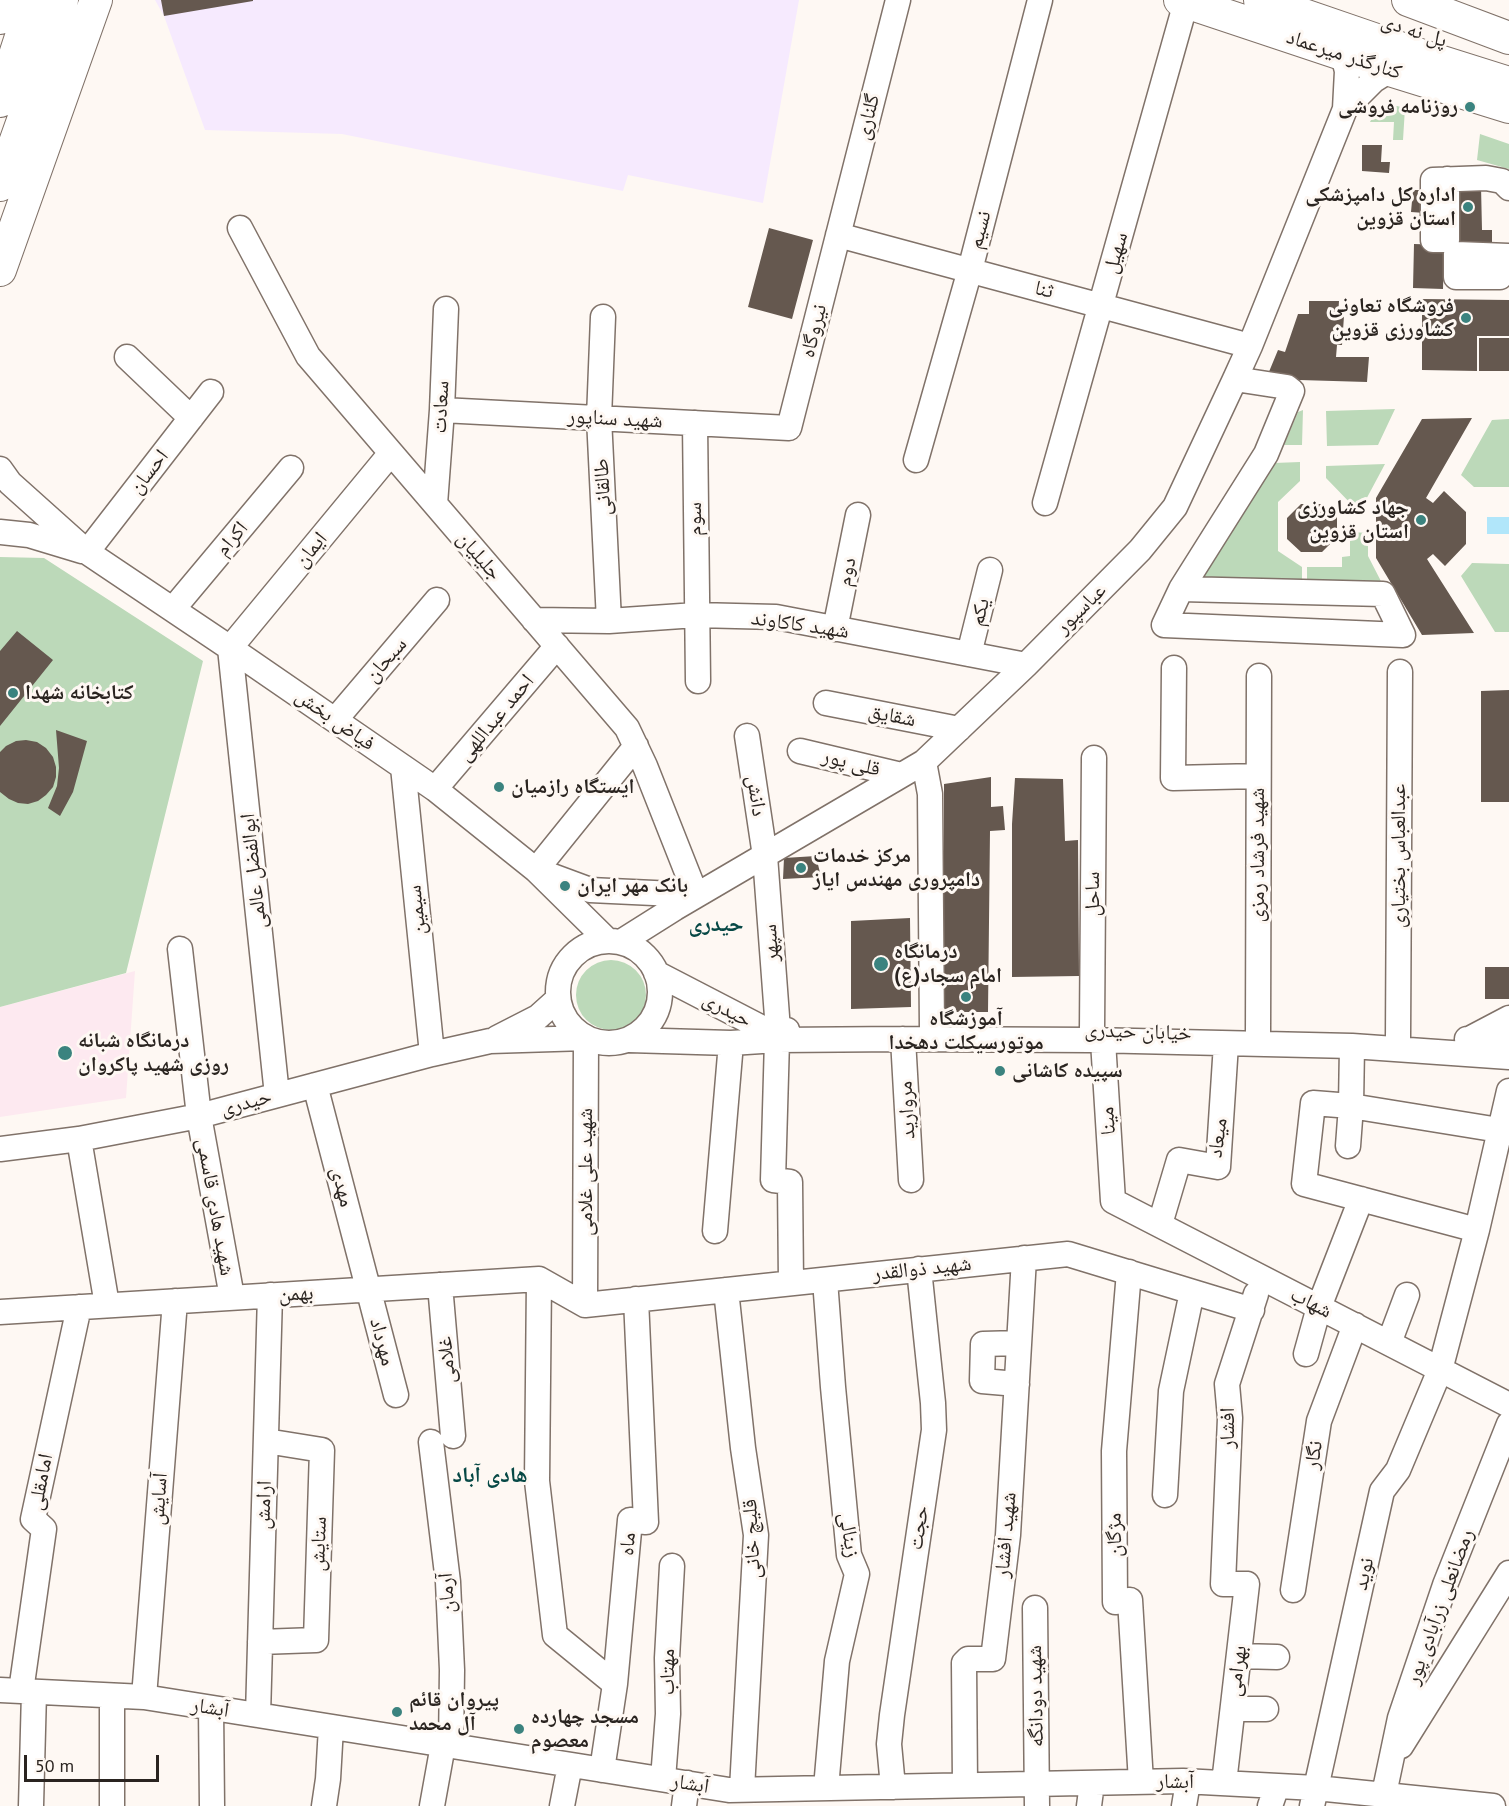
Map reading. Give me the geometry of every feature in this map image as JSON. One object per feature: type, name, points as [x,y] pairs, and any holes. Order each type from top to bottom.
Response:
[{"type":"main road","points":[[0,18],[6,0]]},
{"type":"main road","points":[[0,185],[34,48],[33,0]]},
{"type":"main road","points":[[0,101],[62,0]]},
{"type":"main road","name":"پل نه دی","points":[[1260,0],[1423,56],[1507,101]]},
{"type":"main road","name":"پل نه دی","points":[[1320,0],[1509,60]]},
{"type":"main road","points":[[1408,0],[1509,38]]},
{"type":"main road","name":"کنارگذر میرعماد","points":[[1183,1],[1390,70],[1507,101]]},
{"type":"main road","points":[[0,270],[90,7]]},
{"type":"street","name":"گلناری","points":[[838,235],[898,0]]},
{"type":"street","name":"نسیم","points":[[916,460],[970,270],[1040,0]]},
{"type":"street","name":"سهیل","points":[[1045,503],[1183,1]]},
{"type":"street","points":[[1343,55],[1347,71],[1346,109]]},
{"type":"street","points":[[1346,109],[1374,80],[1390,70]]},
{"type":"street","name":"عباسپور","points":[[615,941],[924,762],[1026,665],[1140,550],[1175,507],[1250,346],[1346,109]]},
{"type":"street","points":[[1447,179],[1486,178],[1502,181],[1509,188]]},
{"type":"street","name":"جلیلیان","points":[[240,228],[308,356],[627,728],[696,895]]},
{"type":"street","name":"ثنا","points":[[838,235],[1250,346]]},
{"type":"street","name":"نیروگاه","points":[[789,428],[838,235]]},
{"type":"street","points":[[1509,256],[1456,254],[1456,277],[1500,277],[1509,266]]},
{"type":"street","name":"سعادت","points":[[435,504],[446,309]]},
{"type":"street","name":"طالقانی","points":[[603,317],[599,418],[609,621]]},
{"type":"street","points":[[127,357],[191,418]]},
{"type":"street","points":[[1181,589],[1383,594],[1403,635],[1164,625],[1181,589],[1266,454],[1292,391],[1287,387],[1235,378]]},
{"type":"street","name":"احسان","points":[[87,552],[211,392]]},
{"type":"street","name":"شهید سناپور","points":[[442,410],[789,428]]},
{"type":"street","name":"سوم","points":[[695,423],[698,681]]},
{"type":"street","name":"ایمان","points":[[230,648],[391,453]]},
{"type":"street","name":"اکرام","points":[[173,609],[291,468]]},
{"type":"street","points":[[3,481],[87,552]]},
{"type":"street","name":"دوم","points":[[835,629],[858,515]]},
{"type":"street","points":[[0,532],[29,535],[87,552]]},
{"type":"street","name":"فیاض بخش","points":[[87,552],[435,789],[536,870],[569,904],[615,941]]},
{"type":"street","name":"یکم","points":[[969,654],[990,570]]},
{"type":"street","name":"سبحان","points":[[335,720],[437,600]]},
{"type":"street","name":"شهید کاکاوند","points":[[534,620],[609,621],[696,615],[776,617],[1026,665]]},
{"type":"street","name":"احمد عبداللهی","points":[[435,789],[557,646]]},
{"type":"street","name":"ابوالفضل عالمی","points":[[230,648],[277,1095]]},
{"type":"street","points":[[1174,668],[1173,778],[1258,776]]},
{"type":"street","name":"عبدالعباس بختیاری","points":[[1398,1039],[1400,672]]},
{"type":"street","name":"شهید فرشاد رمزی","points":[[1258,1035],[1259,676]]},
{"type":"street","name":"شقایق","points":[[826,703],[959,729]]},
{"type":"street","name":"دانش","points":[[747,736],[765,856]]},
{"type":"street","points":[[636,746],[536,870],[590,890],[696,895]]},
{"type":"street","name":"قلی پور","points":[[800,751],[901,775]]},
{"type":"street","name":"ساحل","points":[[1094,758],[1097,1035]]},
{"type":"street","points":[[924,762],[930,794],[932,1030]]},
{"type":"street","name":"سیمین","points":[[403,767],[432,1054]]},
{"type":"street","name":"سپهر","points":[[765,856],[772,1035],[773,1180],[790,1182],[791,1283]]},
{"type":"street","points":[[569,904],[579,950]]},
{"type":"street","points":[[629,1040],[642,1032],[659,1005],[660,988],[656,973],[648,959],[636,948],[615,941],[593,943],[579,950],[568,960],[561,972],[558,985],[558,999],[562,1015],[572,1029],[586,1038],[600,1043],[614,1044],[629,1040],[731,1043],[772,1035]]},
{"type":"street","name":"شهید هادی قاسمی","points":[[180,949],[199,1116],[232,1298]]},
{"type":"street","name":"حیدری","points":[[656,973],[772,1035]]},
{"type":"street","points":[[490,1041],[538,1017],[558,999]]},
{"type":"street","points":[[1471,1038],[1509,1018]]},
{"type":"street","name":"خیابان حیدری","points":[[772,1035],[932,1030],[1097,1035],[1226,1044],[1352,1046],[1509,1057]]},
{"type":"street","name":"خیابان حیدری","points":[[772,1035],[903,1039],[1097,1035],[1258,1035],[1509,1040]]},
{"type":"street","name":"مینا","points":[[1097,1035],[1113,1202]]},
{"type":"street","points":[[490,1041],[586,1038]]},
{"type":"street","name":"شهید علی غلامی","points":[[585,1305],[586,1038]]},
{"type":"street","name":"مروارید","points":[[903,1039],[911,1180]]},
{"type":"street","name":"حیدری","points":[[0,1149],[79,1139],[199,1116],[432,1054],[490,1041]]},
{"type":"street","points":[[715,1231],[731,1043]]},
{"type":"street","name":"میعاد","points":[[1160,1224],[1179,1160],[1218,1167],[1226,1044]]},
{"type":"street","points":[[1347,1146],[1351,1106],[1352,1046]]},
{"type":"street","name":"مهدی","points":[[315,1085],[368,1289]]},
{"type":"street","name":"نوید","points":[[1314,1797],[1382,1491],[1398,1470],[1440,1370],[1477,1230],[1509,1091]]},
{"type":"street","points":[[1477,1230],[1304,1184],[1313,1103],[1351,1106],[1499,1130]]},
{"type":"street","points":[[79,1139],[107,1305]]},
{"type":"street","points":[[1306,1354],[1319,1307],[1361,1199]]},
{"type":"street","name":"شهاب","points":[[1113,1202],[1160,1224],[1509,1405]]},
{"type":"street","name":"شهید ذوالقدر","points":[[585,1305],[1068,1254],[1251,1310]]},
{"type":"street","name":"شهید افشار","points":[[958,1792],[964,1663],[968,1659],[993,1659],[1008,1534],[1024,1258]]},
{"type":"street","name":"حجت","points":[[893,1787],[889,1744],[892,1715],[934,1430],[919,1269]]},
{"type":"street","name":"مژگان","points":[[1129,1272],[1114,1451],[1115,1602],[1130,1600],[1140,1782]]},
{"type":"street","name":"افشار","points":[[1222,1584],[1230,1418],[1227,1384],[1262,1277]]},
{"type":"street","points":[[585,1305],[539,1279],[537,1481],[555,1635],[615,1684]]},
{"type":"street","name":"بهمن","points":[[0,1312],[539,1279]]},
{"type":"street","name":"زینالی","points":[[825,1280],[832,1387],[849,1555],[857,1574],[837,1661],[830,1794]]},
{"type":"street","name":"غلامی","points":[[440,1285],[442,1439]]},
{"type":"street","name":"مهرداد","points":[[368,1289],[396,1395]]},
{"type":"street","name":"قلیچ خانی","points":[[726,1290],[756,1535],[741,1789]]},
{"type":"street","points":[[1165,1495],[1171,1391],[1192,1292]]},
{"type":"street","name":"ارامش","points":[[258,1715],[270,1295]]},
{"type":"street","points":[[1389,1343],[1407,1295]]},
{"type":"street","name":"ماه","points":[[602,1770],[615,1684],[630,1520],[646,1522],[636,1299]]},
{"type":"street","name":"آسایش","points":[[144,1697],[175,1301]]},
{"type":"street","name":"امامقلی","points":[[18,1691],[44,1528],[33,1519],[79,1307]]},
{"type":"street","name":"نگار","points":[[1293,1590],[1319,1421],[1355,1325]]},
{"type":"street","points":[[1017,1384],[982,1381],[982,1362],[983,1344],[1019,1343]]},
{"type":"street","name":"رمضانعلی زرآبادی پور","points":[[1392,1798],[1391,1761],[1401,1718],[1445,1585],[1509,1424]]},
{"type":"street","name":"آرمان","points":[[432,1806],[447,1745],[452,1670],[442,1439]]},
{"type":"street","name":"ستایش","points":[[260,1642],[316,1640],[322,1450],[266,1441]]},
{"type":"street","name":"مهتاب","points":[[663,1779],[668,1714],[667,1658],[672,1566]]},
{"type":"street","points":[[1391,1761],[1509,1573]]},
{"type":"street","name":"بهرامی","points":[[1222,1584],[1247,1584],[1224,1783]]},
{"type":"street","name":"شهید دودانگه","points":[[1035,1608],[1038,1795]]},
{"type":"street","points":[[1239,1656],[1276,1657]]},
{"type":"street","points":[[18,1691],[31,1806]]},
{"type":"street","name":"آبشار","points":[[18,1691],[144,1697],[663,1779],[686,1795],[741,1789],[830,1794],[893,1787],[958,1792],[1090,1795],[1140,1782],[1188,1782],[1224,1783],[1274,1796],[1392,1798],[1493,1806]]},
{"type":"street","points":[[112,1696],[112,1806]]},
{"type":"street","points":[[211,1708],[212,1806]]},
{"type":"street","points":[[1233,1709],[1266,1709]]},
{"type":"street","points":[[324,1806],[331,1727]]},
{"type":"street","points":[[562,1806],[570,1765]]},
{"type":"street","points":[[1184,1806],[1188,1782]]},
{"type":"shaded area","points":[[155,0],[799,0],[763,203],[628,175],[623,191],[342,134],[205,130],[164,16]]},
{"type":"shaded area","name":"درمانگاه شبانه روزی شهید پاکروان","points":[[135,971],[126,1098],[0,1117],[0,1007]]},
{"type":"green space","points":[[1397,106],[1405,108],[1403,140],[1393,140],[1394,122],[1370,122],[1375,112]]},
{"type":"green space","points":[[1480,134],[1509,144],[1509,169],[1477,160]]},
{"type":"green space","points":[[1395,409],[1378,445],[1327,446],[1326,411]]},
{"type":"green space","points":[[1303,410],[1302,445],[1284,445],[1298,412]]},
{"type":"green space","points":[[1509,419],[1509,487],[1474,487],[1461,475],[1492,420]]},
{"type":"green space","points":[[1300,462],[1300,481],[1278,502],[1278,551],[1302,567],[1302,588],[1201,579],[1274,463]]},
{"type":"green space","points":[[1385,464],[1362,507],[1355,508],[1326,478],[1326,466]]},
{"type":"green space","points":[[1350,532],[1368,533],[1368,556],[1385,589],[1307,588],[1307,567],[1342,567],[1342,557],[1350,556]]},
{"type":"green space","points":[[0,557],[44,558],[203,661],[126,973],[0,1007]]},
{"type":"green space","points":[[1472,563],[1509,564],[1509,632],[1495,632],[1461,576]]},
{"type":"green space","points":[[618,960],[631,966],[640,975],[644,981],[646,995],[644,1009],[636,1020],[625,1028],[604,1030],[586,1020],[578,1009],[576,988],[586,970],[597,962]]},
{"type":"water","points":[[1487,517],[1509,517],[1509,534],[1487,534]]},
{"type":"building","points":[[161,0],[253,0],[253,1],[164,16]]},
{"type":"building","points":[[1362,145],[1382,145],[1381,162],[1390,162],[1389,173],[1362,171]]},
{"type":"building","name":"اداره کل دامپزشکی استان قزوین","points":[[1481,186],[1482,230],[1492,230],[1492,244],[1455,245],[1455,187]]},
{"type":"building","points":[[1413,190],[1426,190],[1425,213],[1411,212]]},
{"type":"building","points":[[769,228],[813,240],[792,319],[748,307]]},
{"type":"building","points":[[1414,244],[1444,245],[1443,289],[1413,288]]},
{"type":"building","name":"فروشگاه تعاونی کشاورزی قزوین","points":[[1422,299],[1509,300],[1509,336],[1477,336],[1477,371],[1422,370]]},
{"type":"building","points":[[1309,301],[1339,301],[1338,316],[1344,316],[1342,345],[1337,345],[1336,357],[1369,357],[1367,382],[1266,379],[1278,350],[1285,352],[1298,314],[1309,314]]},
{"type":"building","points":[[1479,338],[1509,338],[1509,371],[1479,371]]},
{"type":"building","name":"جهاد کشاورزی استان قزوین","points":[[1472,418],[1426,498],[1433,503],[1444,491],[1466,512],[1466,544],[1445,566],[1433,554],[1427,559],[1474,633],[1422,635],[1376,558],[1376,498],[1422,419]]},
{"type":"building","points":[[1301,504],[1322,504],[1337,516],[1337,537],[1322,552],[1301,552],[1287,539],[1287,518]]},
{"type":"building","name":"کتابخانه شهدا","points":[[17,631],[53,660],[0,726],[0,651]]},
{"type":"building","points":[[1509,690],[1509,802],[1481,802],[1481,691]]},
{"type":"building","points":[[56,730],[87,741],[73,792],[60,816],[48,808],[57,786],[59,768]]},
{"type":"building","points":[[16,741],[37,742],[46,748],[53,757],[56,767],[53,787],[38,801],[28,804],[18,803],[0,792],[0,752]]},
{"type":"building","points":[[991,777],[991,807],[1003,806],[1005,830],[990,831],[988,1012],[944,1012],[944,784]]},
{"type":"building","points":[[1015,778],[1063,779],[1065,841],[1078,840],[1079,976],[1012,977],[1012,824]]},
{"type":"building","name":"مرکز خدمات دامپروری مهندس ایاز","points":[[816,856],[821,877],[783,879],[784,858]]},
{"type":"building","name":"درمانگاه امام سجاد(ع)","points":[[910,918],[911,1007],[851,1009],[851,921]]},
{"type":"building","points":[[1485,967],[1509,967],[1509,999],[1485,999]]},
{"type":"place","name":"روزنامه فروشی","points":[[1470,107]]},
{"type":"place","name":"اداره کل دامپزشکی استان قزوین","points":[[1468,207]]},
{"type":"place","name":"فروشگاه تعاونی کشاورزی قزوین","points":[[1466,318]]},
{"type":"place","name":"جهاد کشاورزی استان قزوین","points":[[1421,520]]},
{"type":"place","name":"کتابخانه شهدا","points":[[13,693]]},
{"type":"place","name":"ایستگاه رازمیان","points":[[499,787]]},
{"type":"place","name":"مرکز خدمات دامپروری مهندس ایاز","points":[[801,868]]},
{"type":"place","name":"بانک مهر ایران","points":[[565,886]]},
{"type":"place","name":"درمانگاه امام سجاد(ع)","points":[[881,964]]},
{"type":"place","name":"آموزشگاه موتورسیکلت دهخدا","points":[[966,997]]},
{"type":"place","name":"درمانگاه شبانه روزی شهید پاکروان","points":[[65,1053]]},
{"type":"place","name":"سپیده کاشانی","points":[[1000,1071]]},
{"type":"place","name":"پیروان قائم آل محمد","points":[[397,1712]]},
{"type":"place","name":"مسجد چهارده معصوم","points":[[519,1729]]},
{"type":"district","name":"حیدری","points":[[716,925]]},
{"type":"district","name":"هادی آباد","points":[[490,1476]]}]
